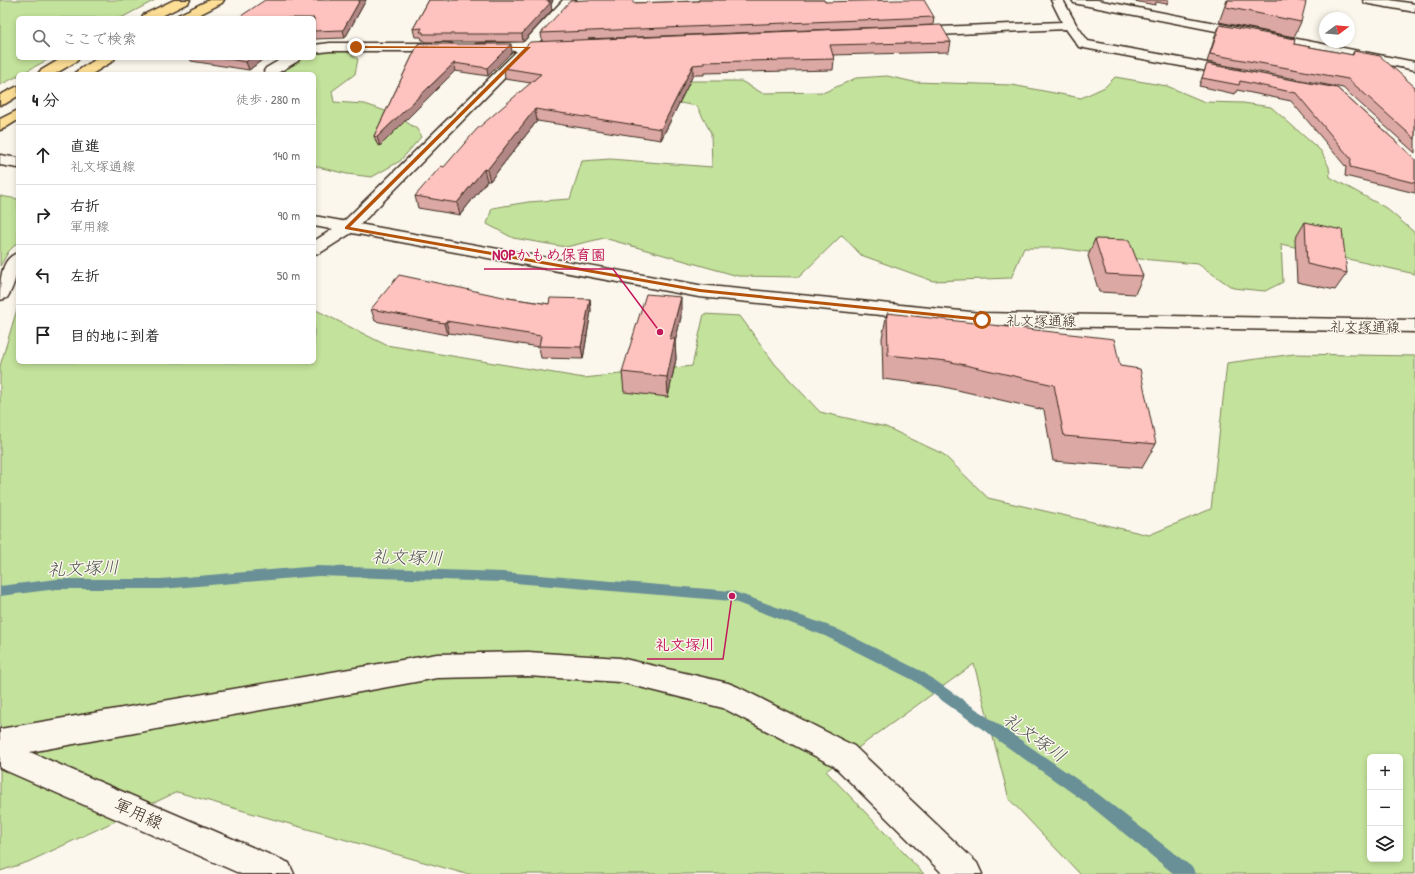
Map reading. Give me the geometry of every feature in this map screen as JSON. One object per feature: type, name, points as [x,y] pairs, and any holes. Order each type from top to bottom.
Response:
[{"type":"highway","points":[[152,16],[184,0]]},
{"type":"highway","points":[[187,16],[218,0]]},
{"type":"highway","points":[[48,72],[69,60]]},
{"type":"highway","points":[[85,72],[105,60]]},
{"type":"highway","points":[[0,101],[16,91]]},
{"type":"highway","points":[[0,125],[16,115]]},
{"type":"street","points":[[316,248],[347,228],[529,47],[570,0]]},
{"type":"street","points":[[1057,0],[1070,25],[1084,44],[1246,75]]},
{"type":"street","points":[[1078,0],[1415,66]]},
{"type":"street","points":[[1369,0],[1415,8]]},
{"type":"street","points":[[903,32],[1070,25]]},
{"type":"street","points":[[316,49],[330,47],[568,46]]},
{"type":"street","points":[[271,71],[290,60]]},
{"type":"street","points":[[0,160],[16,163]]},
{"type":"street","name":"礼文塚通線","points":[[316,221],[700,291],[982,320],[1415,326]]},
{"type":"street","points":[[0,294],[12,263],[16,260]]},
{"type":"street","points":[[0,743],[437,666],[528,664],[620,670],[728,696],[844,756],[966,874]]},
{"type":"street","name":"軍用線","points":[[0,752],[278,874]]},
{"type":"green space","points":[[0,0],[155,0],[125,16],[16,16],[16,60],[47,60],[25,72],[16,72],[16,77],[0,85]]},
{"type":"green space","points":[[344,50],[358,59],[355,74],[332,91],[334,102],[365,104],[394,114],[417,129],[421,137],[400,161],[372,177],[347,174],[316,166],[316,72],[283,72],[297,60],[316,60],[316,52]]},
{"type":"green space","points":[[887,76],[914,82],[1012,85],[1081,98],[1105,87],[1115,77],[1167,86],[1205,102],[1243,103],[1271,107],[1321,151],[1329,167],[1330,177],[1386,208],[1415,233],[1415,274],[1281,244],[1283,282],[1265,291],[1233,288],[1198,264],[1129,258],[1060,248],[1024,248],[1011,278],[933,281],[861,255],[842,235],[799,277],[738,276],[604,238],[566,247],[513,238],[487,224],[492,208],[528,202],[570,199],[582,161],[610,159],[712,167],[711,133],[697,106],[651,98],[670,81],[741,81],[762,93],[825,92],[856,78]]},
{"type":"green space","points":[[0,196],[16,199],[16,244],[9,251],[0,266]]},
{"type":"green space","points":[[316,310],[386,345],[584,378],[692,366],[704,314],[740,316],[775,364],[820,412],[886,427],[943,454],[988,498],[1149,535],[1211,509],[1227,363],[1294,354],[1415,356],[1415,874],[1080,874],[1009,799],[974,664],[826,771],[924,874],[466,874],[177,792],[28,862],[0,871],[0,366],[16,313],[16,364],[316,364]]},
{"type":"building","points":[[265,0],[360,0],[343,30],[316,31],[316,16],[241,16]]},
{"type":"building","points":[[429,0],[549,0],[548,2],[551,2],[522,34],[423,34],[423,32],[420,32],[422,28],[413,29]]},
{"type":"building","points":[[633,0],[633,3],[699,0],[824,0],[825,2],[924,0],[934,17],[541,33],[570,1]]},
{"type":"building","points":[[1228,0],[1293,0],[1306,2],[1301,22],[1226,7]]},
{"type":"building","points":[[941,25],[951,42],[830,45],[834,59],[704,62],[704,64],[693,65],[661,129],[535,109],[487,170],[484,169],[457,203],[415,196],[441,166],[444,167],[477,129],[541,74],[504,68],[530,42]]},
{"type":"building","points":[[1220,25],[1295,39],[1294,44],[1353,55],[1354,51],[1380,56],[1415,87],[1415,139],[1348,79],[1210,54]]},
{"type":"building","points":[[418,44],[511,44],[487,68],[454,63],[377,137],[374,136]]},
{"type":"building","points":[[234,60],[248,60],[246,62]]},
{"type":"building","points":[[1207,64],[1337,88],[1415,159],[1415,183],[1350,167],[1351,159],[1296,93],[1240,81],[1239,85],[1202,78]]},
{"type":"building","points":[[1305,222],[1342,230],[1347,273],[1307,264]]},
{"type":"building","points":[[1095,239],[1129,240],[1143,276],[1106,274]]},
{"type":"building","points":[[399,275],[508,298],[549,304],[550,298],[590,299],[581,347],[539,346],[541,336],[446,321],[444,323],[371,309]]},
{"type":"building","points":[[646,294],[681,297],[670,339],[675,339],[667,377],[622,372]]},
{"type":"building","points":[[887,313],[1114,339],[1120,366],[1140,369],[1156,444],[1064,436],[1054,385],[947,361],[888,355]]},
{"type":"waterway","name":"礼文塚川","points":[[0,591],[57,584],[161,584],[318,571],[503,577],[732,596],[830,632],[918,676],[1093,799],[1187,874]]},
{"type":"place","name":"NOPかもめ保育園","points":[[660,332]]},
{"type":"place","name":"礼文塚川","points":[[732,596]]},
{"type":"route","points":[[356,47],[529,47],[347,228],[700,291],[982,320]]}]
